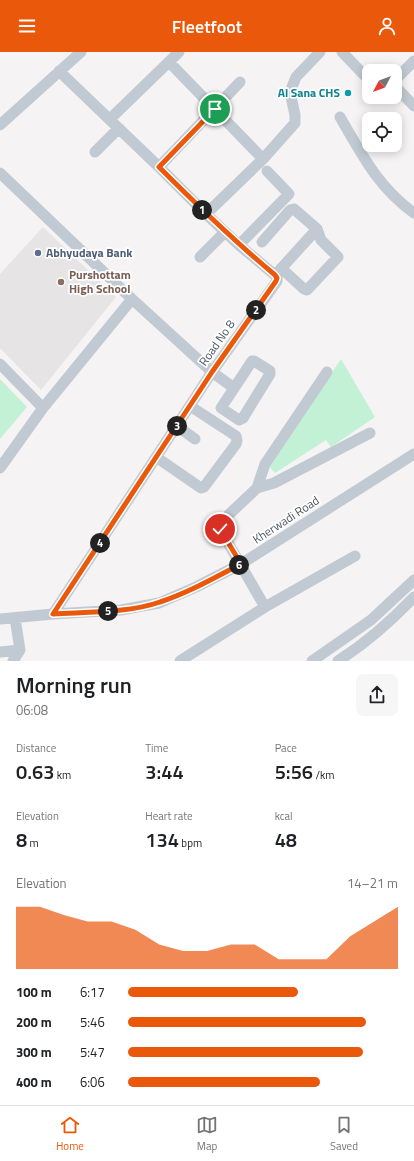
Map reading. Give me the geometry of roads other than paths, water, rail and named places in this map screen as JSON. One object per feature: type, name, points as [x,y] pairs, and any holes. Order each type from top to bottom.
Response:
[{"type":"street","points":[[0,125],[81,52]]},
{"type":"street","points":[[110,119],[178,52]]},
{"type":"street","points":[[206,214],[263,159],[295,123],[295,114],[290,92],[296,77],[320,52]]},
{"type":"street","points":[[342,52],[362,74]]},
{"type":"street","points":[[402,73],[414,61]]},
{"type":"street","points":[[169,62],[263,159]]},
{"type":"street","points":[[59,71],[239,245],[304,289],[307,290],[338,258],[338,256],[321,240],[317,229],[293,209],[262,242]]},
{"type":"street","points":[[159,167],[240,82]]},
{"type":"street","points":[[402,93],[414,106]]},
{"type":"street","points":[[340,117],[371,169],[380,181],[400,203],[414,213]]},
{"type":"street","points":[[95,152],[119,128]]},
{"type":"street","points":[[239,245],[290,194],[267,171]]},
{"type":"street","points":[[0,173],[132,299],[212,372],[234,388]]},
{"type":"street","points":[[278,271],[317,229]]},
{"type":"street","points":[[200,257],[225,232]]},
{"type":"street","name":"Road No 8","points":[[53,614],[212,372],[276,281],[278,271]]},
{"type":"street","points":[[0,468],[43,408],[132,299]]},
{"type":"street","points":[[252,361],[270,372],[241,420],[221,408],[234,388],[252,361]]},
{"type":"street","points":[[0,364],[43,408]]},
{"type":"street","points":[[257,488],[265,464],[327,372]]},
{"type":"street","points":[[156,457],[201,488],[204,487],[236,444],[236,436],[190,406]]},
{"type":"street","points":[[177,426],[194,439]]},
{"type":"street","points":[[265,607],[220,529],[221,522],[257,488],[274,483],[370,433]]},
{"type":"street","name":"Kherwadi Road","points":[[0,619],[121,610],[159,603],[196,587],[241,564],[414,454]]},
{"type":"street","points":[[180,661],[265,607],[355,556]]},
{"type":"street","points":[[312,661],[371,620],[414,580]]},
{"type":"street","points":[[338,661],[360,646],[398,614],[414,597]]},
{"type":"street","points":[[13,661],[20,650],[15,618]]},
{"type":"street","points":[[0,652],[20,650]]},
{"type":"place","name":"Al Sana CHS","points":[[348,93]]},
{"type":"place","name":"Abhyudaya Bank","points":[[38,253]]},
{"type":"place","name":"Purshottam High School","points":[[61,282]]}]
